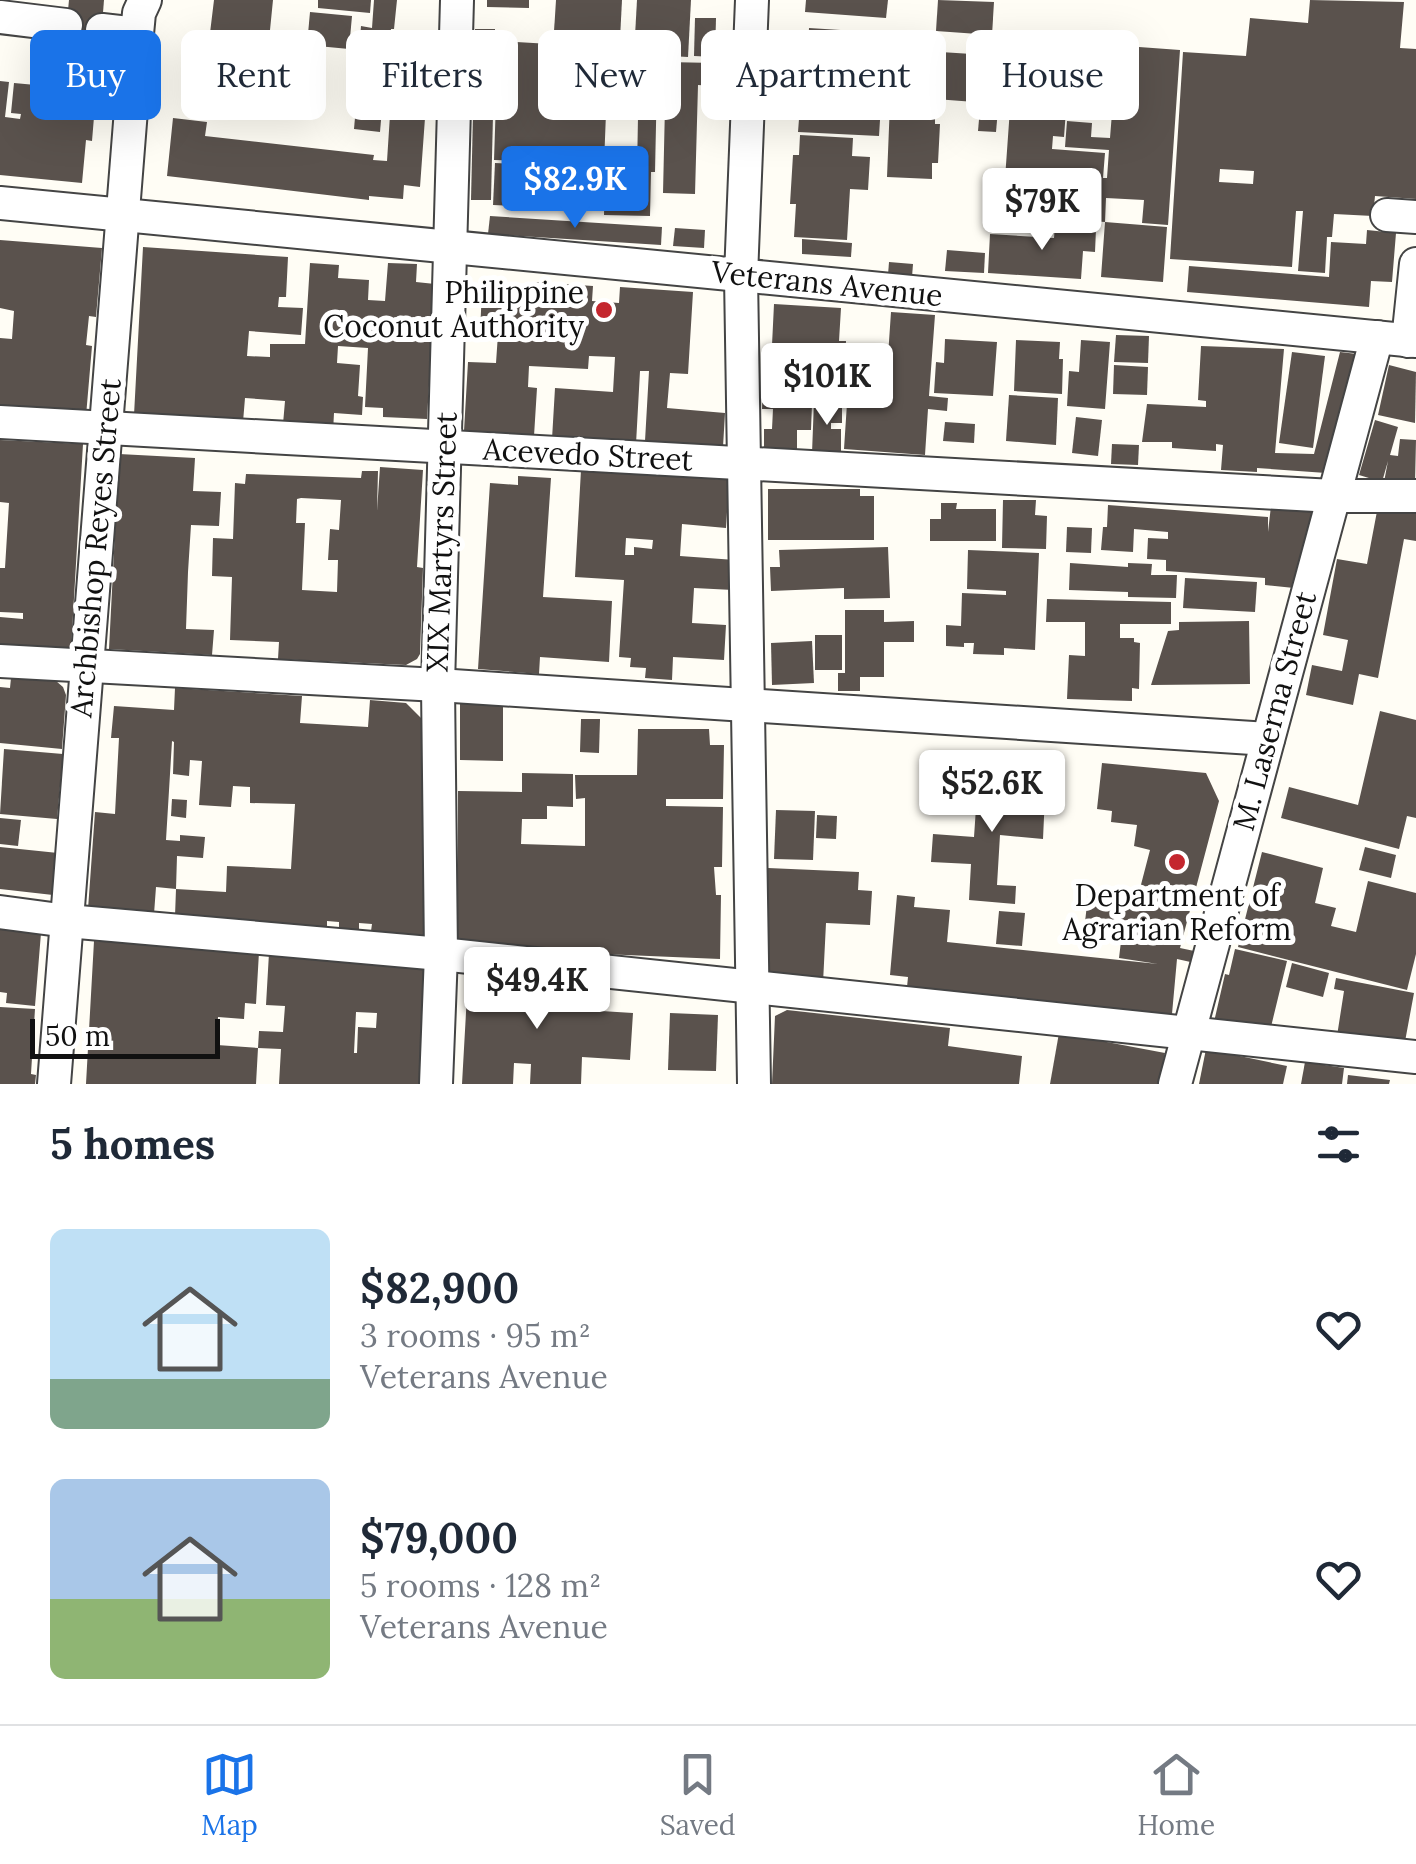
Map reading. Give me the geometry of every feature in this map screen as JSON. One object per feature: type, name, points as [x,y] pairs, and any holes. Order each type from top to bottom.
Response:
[{"type":"street","name":"XIX Martyrs Street","points":[[436,1084],[441,954],[438,685],[457,0]]},
{"type":"street","points":[[752,0],[741,276],[754,1084]]},
{"type":"street","points":[[102,30],[138,12]]},
{"type":"street","name":"Archbishop Reyes Street","points":[[54,1084],[138,12]]},
{"type":"street","points":[[0,17],[66,25]]},
{"type":"street","name":"Veterans Avenue","points":[[0,203],[1400,340]]},
{"type":"street","name":"M. Laserna Street","points":[[1174,1084],[1333,496],[1400,340],[1416,264]]},
{"type":"street","name":"Acevedo Street","points":[[0,422],[1333,496],[1416,496]]},
{"type":"street","points":[[0,661],[1268,738]]},
{"type":"street","points":[[0,912],[441,954],[1416,1057]]},
{"type":"building","points":[[69,0],[104,0],[102,30],[66,30]]},
{"type":"building","points":[[214,0],[273,0],[270,30],[210,30]]},
{"type":"building","points":[[318,0],[371,0],[370,13],[318,8]]},
{"type":"building","points":[[374,0],[397,0],[394,29],[361,30],[361,26],[372,28]]},
{"type":"building","points":[[487,0],[529,0],[529,8],[487,7]]},
{"type":"building","points":[[556,0],[622,0],[620,30],[554,30]]},
{"type":"building","points":[[637,0],[691,0],[688,57],[681,57],[681,30],[635,30]]},
{"type":"building","points":[[806,0],[888,0],[886,18],[805,12]]},
{"type":"building","points":[[938,0],[994,2],[992,30],[966,30],[966,33],[936,30]]},
{"type":"building","points":[[1310,0],[1404,2],[1400,48],[1416,49],[1416,199],[1375,196],[1373,216],[1334,214],[1332,237],[1327,237],[1325,273],[1298,271],[1303,211],[1296,211],[1292,267],[1170,259],[1183,52],[1246,56],[1250,18],[1308,23]],"holes":[[[1220,169],[1254,171],[1253,184],[1219,182]]]},
{"type":"building","points":[[310,12],[352,16],[351,30],[346,30],[346,49],[326,47],[326,30],[308,30]]},
{"type":"building","points":[[695,18],[716,18],[716,30],[701,30],[701,56],[694,56]]},
{"type":"building","points":[[518,42],[538,43],[538,120],[606,120],[604,164],[494,160],[495,120],[518,120]]},
{"type":"building","points":[[1139,47],[1180,50],[1168,225],[1142,223],[1144,200],[1106,198],[1105,222],[1047,218],[1046,225],[1002,221],[1009,120],[1065,120],[1064,137],[1053,136],[1052,149],[1105,153],[1103,178],[1107,178],[1109,150],[1065,147],[1067,121],[1092,123],[1091,137],[1110,138],[1111,120],[1139,120]]},
{"type":"building","points":[[946,52],[966,54],[966,101],[946,100]]},
{"type":"building","points":[[681,62],[701,63],[695,194],[663,193],[665,120],[681,120]]},
{"type":"building","points":[[0,81],[9,82],[5,117],[20,119],[21,114],[11,113],[14,83],[30,84],[30,120],[94,120],[92,141],[86,140],[82,183],[0,175]]},
{"type":"building","points":[[173,118],[207,122],[205,136],[374,155],[373,160],[387,161],[390,120],[425,120],[420,187],[404,185],[403,199],[369,196],[369,200],[167,176]]},
{"type":"building","points":[[355,120],[381,120],[380,132],[354,129]]},
{"type":"building","points":[[473,120],[493,120],[491,200],[471,200]]},
{"type":"building","points":[[638,120],[656,120],[650,216],[604,215],[605,170],[637,171]]},
{"type":"building","points":[[799,120],[880,120],[879,136],[798,132]]},
{"type":"building","points":[[889,120],[935,120],[935,124],[940,124],[938,163],[932,163],[932,179],[887,177]]},
{"type":"building","points":[[979,120],[997,120],[996,132],[978,131]]},
{"type":"building","points":[[800,135],[853,138],[852,156],[870,157],[868,190],[850,189],[847,240],[794,237],[796,204],[790,204],[793,155],[799,155]]},
{"type":"building","points":[[495,163],[595,168],[593,210],[493,205]]},
{"type":"building","points":[[490,216],[662,227],[661,245],[488,234]]},
{"type":"building","points":[[1105,222],[1167,227],[1163,282],[1101,277]]},
{"type":"building","points":[[1055,226],[1096,229],[1095,252],[1083,251],[1081,279],[988,273],[990,234],[1054,238]]},
{"type":"building","points":[[675,228],[705,230],[704,248],[673,246]]},
{"type":"building","points":[[1367,230],[1396,233],[1392,282],[1371,281],[1369,307],[1187,292],[1189,266],[1329,277],[1331,242],[1366,244]]},
{"type":"building","points":[[802,239],[852,243],[851,257],[802,254]]},
{"type":"building","points":[[0,240],[102,248],[96,317],[89,316],[86,345],[92,346],[86,416],[0,408],[0,338],[12,339],[14,311],[0,308]]},
{"type":"building","points":[[143,247],[288,257],[286,297],[279,297],[278,307],[303,308],[301,335],[249,331],[247,356],[270,357],[270,344],[305,344],[310,263],[339,265],[338,278],[369,280],[368,300],[385,301],[388,263],[417,264],[416,282],[435,284],[427,419],[383,417],[383,408],[365,407],[368,348],[338,346],[337,363],[360,365],[358,396],[363,397],[362,415],[334,413],[333,432],[283,424],[285,401],[245,398],[243,422],[134,415]]},
{"type":"building","points":[[947,250],[985,253],[984,273],[945,271]]},
{"type":"building","points":[[889,262],[913,264],[912,277],[888,275]]},
{"type":"building","points":[[534,282],[593,286],[592,301],[619,303],[620,287],[693,292],[688,374],[670,373],[667,408],[725,413],[723,447],[645,441],[649,371],[640,371],[636,444],[552,439],[555,388],[613,392],[615,357],[589,356],[588,369],[529,366],[528,387],[537,388],[534,436],[464,431],[468,362],[496,363],[498,334],[480,333],[482,289],[533,292]]},
{"type":"building","points":[[774,304],[841,308],[839,341],[846,341],[845,365],[781,361],[772,345]]},
{"type":"building","points":[[891,312],[935,315],[929,396],[948,398],[947,411],[928,409],[925,455],[844,449],[848,388],[880,391],[882,356],[888,356]]},
{"type":"building","points":[[1116,335],[1149,336],[1148,363],[1114,362]]},
{"type":"building","points":[[945,339],[997,342],[993,396],[934,393],[936,362],[944,363]]},
{"type":"building","points":[[1016,340],[1060,342],[1062,394],[1014,391]]},
{"type":"building","points":[[1081,340],[1110,342],[1105,409],[1067,406],[1069,371],[1079,372]]},
{"type":"building","points":[[1201,346],[1284,349],[1275,453],[1314,454],[1340,352],[1357,354],[1326,473],[1257,468],[1257,472],[1221,470],[1223,445],[1216,444],[1216,451],[1172,448],[1172,442],[1142,442],[1147,404],[1206,407],[1206,401],[1198,400]]},
{"type":"building","points":[[1292,352],[1325,356],[1313,448],[1279,443]]},
{"type":"building","points":[[1114,365],[1148,367],[1147,395],[1113,394]]},
{"type":"building","points":[[1389,365],[1416,372],[1415,423],[1378,415]]},
{"type":"building","points":[[800,372],[821,373],[820,399],[800,399]]},
{"type":"building","points":[[763,385],[789,386],[789,403],[812,404],[811,430],[797,430],[797,457],[764,457],[764,429],[772,429],[773,409],[762,409]]},
{"type":"building","points":[[1009,395],[1058,398],[1056,445],[1006,441]]},
{"type":"building","points":[[814,401],[842,403],[842,423],[831,423],[831,429],[841,429],[841,454],[812,453]]},
{"type":"building","points":[[1076,417],[1102,420],[1098,456],[1072,453]]},
{"type":"building","points":[[1375,420],[1398,427],[1390,455],[1398,456],[1400,439],[1416,440],[1415,483],[1384,482],[1388,461],[1382,482],[1359,475]]},
{"type":"building","points":[[945,422],[975,424],[974,443],[943,441]]},
{"type":"building","points":[[0,440],[83,444],[71,649],[0,644],[0,617],[23,619],[23,613],[0,612],[0,568],[5,568],[9,503],[0,502]]},
{"type":"building","points":[[1112,444],[1139,445],[1138,465],[1111,464]]},
{"type":"building","points":[[119,454],[195,458],[193,491],[221,492],[219,526],[191,525],[188,572],[186,629],[214,630],[212,655],[109,649]]},
{"type":"building","points":[[380,467],[423,470],[417,567],[423,568],[417,659],[406,665],[278,659],[279,642],[230,640],[232,577],[212,576],[213,538],[233,539],[235,483],[245,484],[246,474],[361,478],[362,471],[378,471],[377,511]],"holes":[[[297,499],[341,500],[339,530],[330,529],[328,560],[338,560],[337,592],[302,590],[305,523],[296,523]]]},
{"type":"building","points":[[581,470],[729,480],[726,528],[682,524],[680,556],[735,560],[733,590],[694,588],[692,623],[726,625],[724,660],[673,657],[672,680],[645,678],[646,668],[630,667],[631,658],[619,657],[624,580],[575,577]],"holes":[[[626,538],[653,540],[652,549],[634,547],[634,555],[625,555]]]},
{"type":"building","points":[[518,476],[551,478],[543,597],[612,601],[609,662],[540,657],[539,674],[478,669],[490,483],[518,485]]},
{"type":"building","points":[[768,489],[860,489],[860,496],[874,496],[874,540],[768,540]]},
{"type":"building","points":[[1003,500],[1036,500],[1035,515],[1047,516],[1046,549],[1002,548]]},
{"type":"building","points":[[941,503],[957,503],[956,509],[996,509],[996,541],[930,541],[930,519],[941,519]]},
{"type":"building","points":[[1108,505],[1268,517],[1268,532],[1271,506],[1312,509],[1308,556],[1294,588],[1265,585],[1265,578],[1166,571],[1166,560],[1147,559],[1148,538],[1168,539],[1168,532],[1134,529],[1133,552],[1101,550]]},
{"type":"building","points":[[1378,506],[1416,513],[1416,541],[1404,539],[1378,678],[1359,674],[1353,705],[1306,695],[1312,665],[1342,671],[1348,640],[1323,635],[1337,559],[1367,564]]},
{"type":"building","points":[[1067,527],[1092,528],[1091,553],[1066,552]]},
{"type":"building","points":[[888,547],[890,598],[844,599],[844,588],[771,591],[770,567],[780,567],[779,550]]},
{"type":"building","points":[[968,550],[1039,553],[1035,650],[1004,648],[1004,655],[973,654],[974,643],[946,646],[946,625],[961,626],[962,593],[1006,595],[1006,591],[967,589]]},
{"type":"building","points":[[1070,563],[1128,567],[1128,563],[1152,564],[1151,575],[1177,575],[1176,598],[1069,590]]},
{"type":"building","points":[[1185,578],[1257,582],[1255,612],[1183,608]]},
{"type":"building","points":[[1047,599],[1171,602],[1171,624],[1120,624],[1120,638],[1134,638],[1134,642],[1140,643],[1139,689],[1132,688],[1132,701],[1067,699],[1069,655],[1085,656],[1085,622],[1046,622]]},
{"type":"building","points":[[845,610],[884,610],[884,622],[914,621],[914,642],[884,642],[884,677],[860,677],[860,691],[838,691],[838,673],[845,673]]},
{"type":"building","points":[[1249,621],[1250,684],[1151,685],[1168,631],[1179,630],[1179,622]]},
{"type":"building","points":[[815,635],[842,635],[842,670],[815,670]]},
{"type":"building","points":[[812,641],[814,683],[772,685],[771,643]]},
{"type":"building","points":[[11,678],[56,681],[63,687],[66,695],[62,749],[0,743],[0,687],[10,688]]},
{"type":"building","points":[[175,688],[302,696],[300,723],[368,727],[370,700],[406,703],[424,721],[423,935],[371,931],[372,924],[359,923],[359,930],[339,928],[339,922],[327,921],[327,927],[175,916],[176,889],[156,887],[154,914],[88,909],[95,812],[115,814],[119,738],[111,738],[114,706],[174,710]],"holes":[[[172,741],[173,774],[189,776],[190,760],[202,761],[199,805],[231,807],[233,786],[250,787],[250,803],[295,804],[291,869],[227,866],[226,892],[176,889],[177,856],[203,858],[205,837],[180,835],[180,841],[166,840]]]},
{"type":"building","points":[[460,703],[503,704],[503,761],[460,760]]},
{"type":"building","points":[[1380,711],[1416,720],[1416,818],[1407,816],[1399,849],[1281,818],[1289,787],[1358,805]]},
{"type":"building","points":[[581,719],[600,719],[599,753],[580,752]]},
{"type":"building","points":[[638,729],[709,729],[710,745],[724,745],[723,799],[666,799],[666,806],[723,807],[722,867],[714,867],[716,895],[721,895],[720,959],[458,948],[458,791],[522,792],[522,773],[573,774],[573,807],[547,806],[547,819],[522,819],[521,844],[585,846],[585,798],[576,799],[575,775],[637,775]]},
{"type":"building","points":[[4,749],[63,754],[57,819],[0,814]]},
{"type":"building","points":[[1102,763],[1206,773],[1219,801],[1180,948],[1199,952],[1195,963],[1177,959],[1171,1025],[906,997],[908,977],[890,975],[897,895],[915,897],[914,907],[950,910],[947,942],[1158,964],[1119,958],[1122,933],[1154,940],[1085,922],[1089,887],[1137,900],[1150,850],[1134,846],[1137,825],[1111,822],[1112,811],[1097,809]]},
{"type":"building","points":[[979,764],[1004,766],[1002,792],[1045,795],[1043,839],[1000,835],[997,885],[1016,886],[1015,904],[969,900],[971,864],[931,862],[933,834],[974,837]]},
{"type":"building","points":[[172,799],[187,800],[186,818],[171,816]]},
{"type":"building","points":[[776,810],[815,811],[813,860],[774,859]]},
{"type":"building","points":[[817,815],[837,816],[836,839],[816,838]]},
{"type":"building","points":[[0,818],[21,820],[18,846],[0,844]]},
{"type":"building","points":[[0,847],[58,853],[53,895],[0,889]]},
{"type":"building","points":[[1365,847],[1396,855],[1391,878],[1359,870]]},
{"type":"building","points":[[1262,852],[1323,868],[1315,903],[1336,908],[1331,926],[1356,932],[1368,881],[1416,893],[1416,954],[1407,990],[1238,947]]},
{"type":"building","points":[[768,868],[859,872],[858,890],[872,891],[870,925],[826,923],[823,983],[763,980]]},
{"type":"building","points":[[999,911],[1025,913],[1022,946],[996,944]]},
{"type":"building","points":[[0,926],[41,933],[35,1006],[6,1003],[7,993],[0,992]]},
{"type":"building","points":[[94,941],[259,952],[256,1004],[245,1003],[244,1019],[218,1017],[217,1045],[258,1048],[256,1084],[86,1084]]},
{"type":"building","points":[[1235,949],[1287,961],[1269,1035],[1214,1022]]},
{"type":"building","points":[[269,953],[428,962],[421,1084],[279,1084],[281,1049],[258,1048],[259,1031],[283,1032],[285,1006],[266,1005]],"holes":[[[356,1012],[377,1013],[376,1028],[358,1027],[354,1053]]]},
{"type":"building","points":[[1292,963],[1329,973],[1323,997],[1286,987]]},
{"type":"building","points":[[468,977],[586,985],[585,1010],[633,1013],[630,1060],[582,1057],[581,1084],[530,1084],[531,1064],[514,1063],[513,1084],[462,1084]]},
{"type":"building","points":[[1336,978],[1414,993],[1404,1047],[1337,1036],[1344,991],[1334,989]]},
{"type":"building","points":[[0,1007],[35,1009],[31,1074],[36,1075],[35,1084],[0,1084]]},
{"type":"building","points":[[787,1010],[950,1028],[948,1046],[1022,1056],[1019,1084],[772,1084],[775,1016]]},
{"type":"building","points":[[670,1013],[718,1015],[716,1071],[668,1070]]},
{"type":"building","points":[[1059,1033],[1165,1053],[1159,1084],[1050,1084]]},
{"type":"building","points":[[1206,1049],[1287,1066],[1283,1084],[1199,1084]]},
{"type":"building","points":[[1305,1062],[1344,1068],[1342,1084],[1301,1084]]},
{"type":"building","points":[[1348,1075],[1390,1080],[1389,1084],[1347,1084]]},
{"type":"place","name":"Philippine Coconut Authority","points":[[604,310]]},
{"type":"place","name":"Department of Agrarian Reform","points":[[1177,862]]}]
